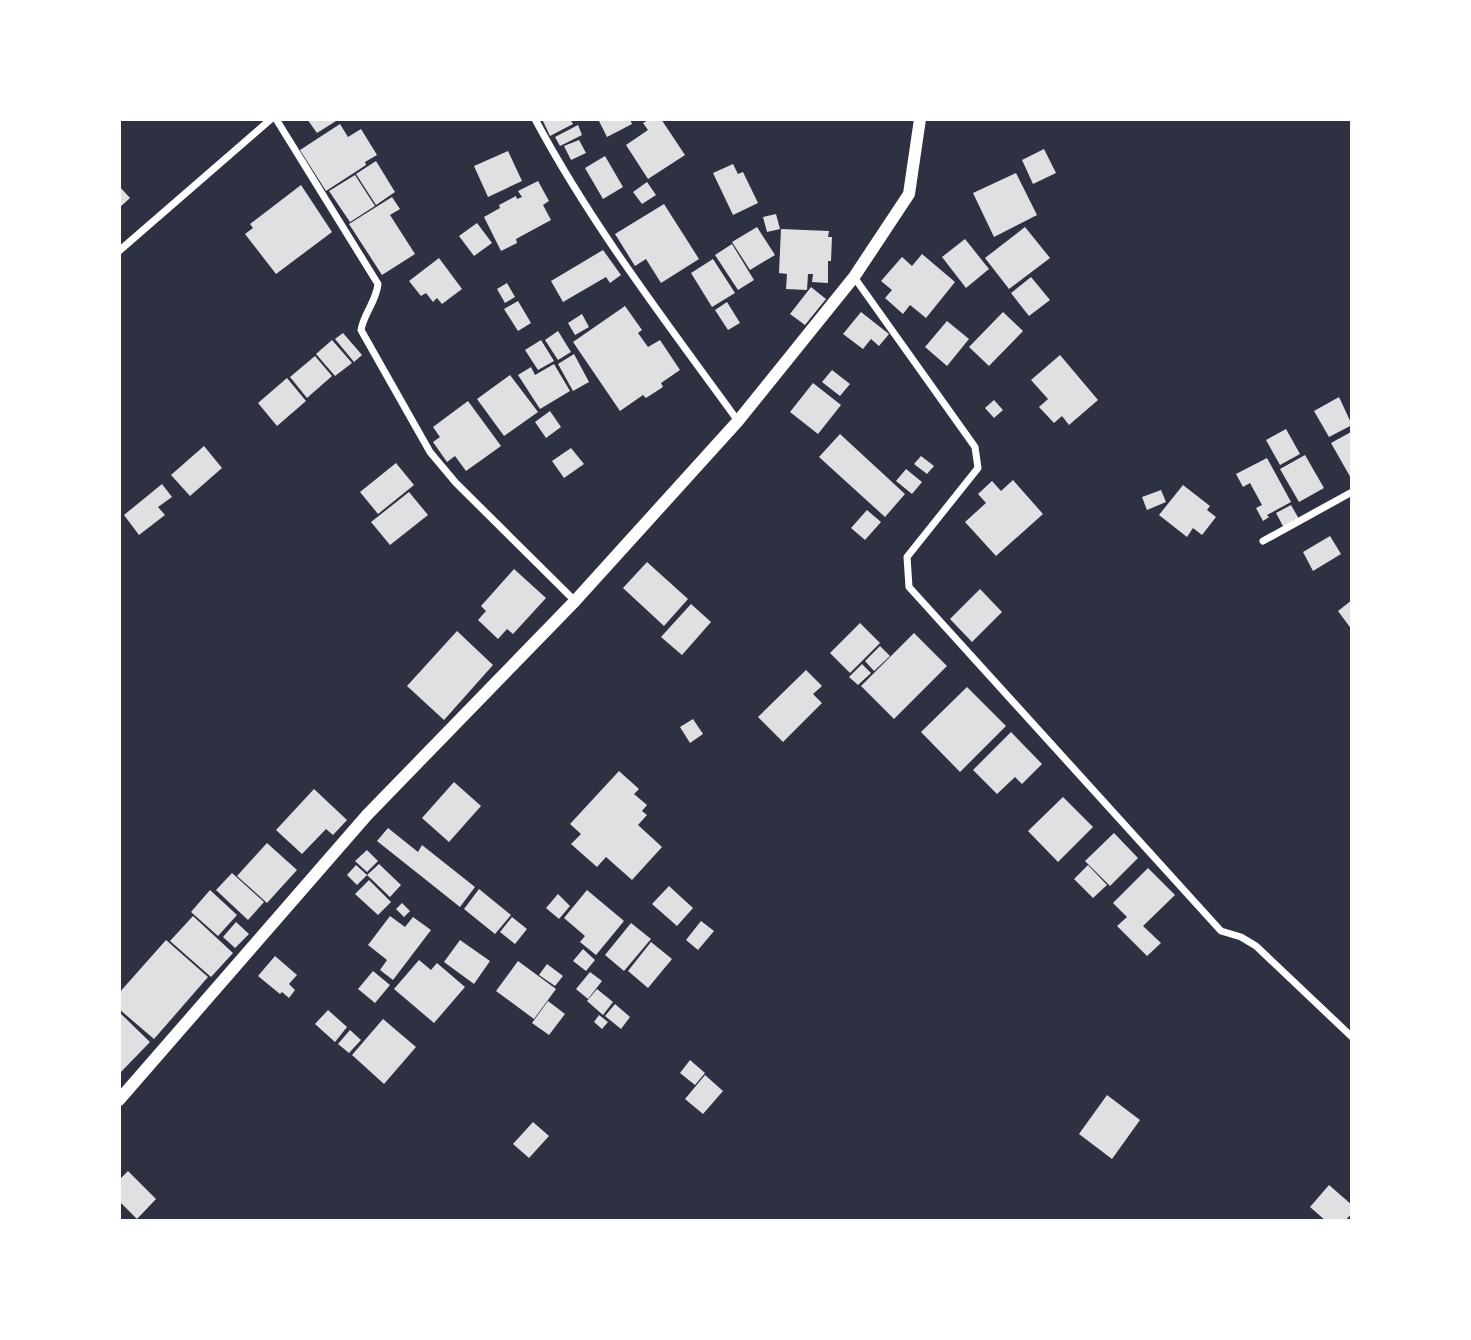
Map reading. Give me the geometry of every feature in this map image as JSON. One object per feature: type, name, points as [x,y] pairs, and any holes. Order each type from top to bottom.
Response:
[{"type":"street","points":[[119,251],[273,119],[378,284],[376,299],[363,317],[361,330],[430,452],[456,483],[575,601]]},
{"type":"street","points":[[536,119],[555,156],[642,288],[738,421]]},
{"type":"street","points":[[119,1100],[367,815],[575,601],[738,421],[854,277],[909,194],[920,119]]},
{"type":"street","points":[[854,277],[975,447],[978,468],[907,557],[909,587],[1221,931],[1256,946],[1352,1037]]},
{"type":"street","points":[[1263,541],[1352,492]]},
{"type":"building","points":[[307,119],[334,119],[336,121],[317,133]]},
{"type":"building","points":[[542,119],[570,119],[573,124],[550,136]]},
{"type":"building","points":[[598,119],[630,119],[632,124],[607,137]]},
{"type":"building","points":[[650,119],[661,119],[685,155],[648,179],[626,145],[648,130],[643,123]]},
{"type":"building","points":[[340,124],[348,137],[361,129],[377,155],[326,191],[300,150]]},
{"type":"building","points":[[578,125],[582,135],[560,146],[555,137]]},
{"type":"building","points":[[579,140],[586,153],[571,160],[564,146]]},
{"type":"building","points":[[1044,149],[1056,173],[1033,184],[1022,160]]},
{"type":"building","points":[[508,151],[522,181],[488,197],[474,166]]},
{"type":"building","points":[[605,156],[623,187],[603,199],[585,168]]},
{"type":"building","points":[[376,161],[395,192],[376,205],[356,174]]},
{"type":"building","points":[[733,164],[738,174],[743,172],[758,203],[733,215],[713,173]]},
{"type":"building","points":[[1016,173],[1037,215],[994,237],[973,193]]},
{"type":"building","points":[[355,175],[375,206],[350,222],[329,191]]},
{"type":"building","points":[[538,181],[549,201],[543,205],[551,220],[516,239],[517,243],[501,251],[484,217],[516,196],[517,199],[522,197],[518,191]]},
{"type":"building","points":[[647,182],[656,195],[642,204],[633,192]]},
{"type":"building","points":[[301,185],[332,232],[276,274],[245,234],[253,228],[250,224]]},
{"type":"building","points":[[119,186],[130,198],[119,208]]},
{"type":"building","points":[[392,197],[400,209],[390,215],[415,254],[382,275],[349,224]]},
{"type":"building","points":[[664,204],[699,259],[661,283],[646,259],[635,266],[615,234]]},
{"type":"building","points":[[776,214],[780,229],[767,232],[763,217]]},
{"type":"building","points":[[477,223],[492,243],[474,256],[459,236]]},
{"type":"building","points":[[757,227],[775,255],[750,270],[732,242]]},
{"type":"building","points":[[1025,227],[1050,258],[1009,289],[985,258]]},
{"type":"building","points":[[781,229],[829,231],[828,237],[832,237],[828,283],[812,282],[813,274],[808,274],[807,290],[786,289],[787,274],[779,273]]},
{"type":"building","points":[[965,239],[989,269],[966,288],[942,257]]},
{"type":"building","points":[[732,244],[754,280],[738,290],[715,255]]},
{"type":"building","points":[[603,250],[621,275],[610,283],[606,277],[563,302],[551,281]]},
{"type":"building","points":[[922,254],[955,282],[926,318],[910,305],[903,314],[885,298],[892,290],[881,281],[902,257],[912,266]]},
{"type":"building","points":[[439,258],[462,289],[442,304],[437,298],[433,302],[426,293],[421,296],[409,281]]},
{"type":"building","points":[[713,259],[735,293],[712,307],[691,273]]},
{"type":"building","points":[[1031,277],[1050,300],[1029,316],[1011,293]]},
{"type":"building","points":[[507,283],[515,297],[505,303],[497,289]]},
{"type":"building","points":[[811,287],[826,299],[805,325],[790,314]]},
{"type":"building","points":[[518,301],[531,323],[518,331],[504,309]]},
{"type":"building","points":[[727,302],[740,323],[728,330],[715,310]]},
{"type":"building","points":[[625,306],[642,330],[638,333],[648,347],[660,340],[680,370],[661,383],[663,387],[646,398],[643,395],[620,411],[573,342]]},
{"type":"building","points":[[861,312],[889,334],[879,346],[871,339],[863,349],[843,334]]},
{"type":"building","points":[[1003,312],[1023,331],[989,366],[969,347]]},
{"type":"building","points":[[582,314],[589,327],[575,335],[568,323]]},
{"type":"building","points":[[947,321],[969,339],[947,366],[925,347]]},
{"type":"building","points":[[558,331],[571,352],[558,360],[545,340]]},
{"type":"building","points":[[343,333],[362,355],[354,362],[335,339]]},
{"type":"building","points":[[332,340],[352,363],[335,376],[316,354]]},
{"type":"building","points":[[541,340],[554,361],[538,370],[525,350]]},
{"type":"building","points":[[574,354],[589,382],[573,391],[558,364]]},
{"type":"building","points":[[1060,355],[1098,400],[1069,425],[1062,416],[1054,423],[1039,407],[1048,399],[1031,380]]},
{"type":"building","points":[[315,356],[332,376],[307,398],[290,377]]},
{"type":"building","points":[[554,364],[570,391],[540,409],[518,375],[531,367],[535,375]]},
{"type":"building","points":[[832,370],[850,384],[840,396],[822,382]]},
{"type":"building","points":[[510,375],[538,412],[504,436],[477,399]]},
{"type":"building","points":[[287,378],[306,401],[277,426],[258,403]]},
{"type":"building","points":[[813,383],[841,405],[818,434],[790,412]]},
{"type":"building","points":[[1339,397],[1352,425],[1329,437],[1314,411]]},
{"type":"building","points":[[994,400],[1003,410],[994,418],[985,408]]},
{"type":"building","points":[[468,401],[501,446],[466,471],[455,456],[447,462],[433,442],[440,437],[433,427]]},
{"type":"building","points":[[550,411],[561,427],[546,438],[535,422]]},
{"type":"building","points":[[1286,429],[1300,454],[1280,465],[1266,440]]},
{"type":"building","points":[[1351,432],[1352,434],[1352,480],[1331,443]]},
{"type":"building","points":[[840,434],[905,494],[885,517],[819,457]]},
{"type":"building","points":[[204,446],[222,468],[190,496],[171,475]]},
{"type":"building","points":[[571,448],[584,464],[564,478],[552,461]]},
{"type":"building","points":[[1305,455],[1324,488],[1299,502],[1280,469]]},
{"type":"building","points":[[921,456],[934,466],[927,474],[914,464]]},
{"type":"building","points":[[1267,458],[1291,502],[1267,515],[1269,517],[1263,521],[1256,508],[1262,505],[1250,483],[1243,487],[1236,474]]},
{"type":"building","points":[[396,463],[414,485],[378,514],[360,492]]},
{"type":"building","points":[[906,469],[922,482],[912,494],[896,481]]},
{"type":"building","points":[[1013,480],[1043,514],[996,556],[965,522],[986,503],[978,494],[992,481],[1001,491]]},
{"type":"building","points":[[162,484],[172,497],[158,507],[165,515],[139,535],[124,515]]},
{"type":"building","points":[[1183,485],[1210,506],[1207,510],[1216,517],[1202,535],[1193,528],[1187,537],[1159,515]]},
{"type":"building","points":[[1161,490],[1166,502],[1147,510],[1142,497]]},
{"type":"building","points":[[409,492],[428,515],[390,545],[371,522]]},
{"type":"building","points":[[1291,505],[1299,519],[1284,528],[1276,513]]},
{"type":"building","points":[[867,510],[881,522],[865,540],[851,528]]},
{"type":"building","points":[[1330,536],[1341,554],[1313,571],[1303,552]]},
{"type":"building","points":[[647,562],[688,599],[664,626],[623,588]]},
{"type":"building","points":[[514,569],[546,598],[513,634],[507,629],[498,639],[478,620],[486,611],[481,606]]},
{"type":"building","points":[[980,589],[1002,612],[972,642],[950,619]]},
{"type":"building","points":[[1352,600],[1352,630],[1338,611]]},
{"type":"building","points":[[691,604],[711,622],[682,655],[661,637]]},
{"type":"building","points":[[860,623],[880,643],[850,673],[830,653]]},
{"type":"building","points":[[457,631],[493,665],[444,720],[407,686]]},
{"type":"building","points":[[914,633],[947,666],[894,719],[861,686]]},
{"type":"building","points":[[880,646],[890,656],[874,671],[865,661]]},
{"type":"building","points":[[862,664],[871,673],[858,685],[849,677]]},
{"type":"building","points":[[806,670],[822,686],[813,694],[822,703],[783,742],[758,717]]},
{"type":"building","points":[[967,687],[1006,726],[960,772],[921,732]]},
{"type":"building","points":[[693,719],[703,734],[690,743],[680,727]]},
{"type":"building","points":[[1011,732],[1042,764],[1022,784],[1015,777],[997,794],[973,770]]},
{"type":"building","points":[[619,771],[639,789],[634,794],[647,805],[642,811],[647,815],[638,825],[662,847],[632,880],[606,857],[597,867],[571,844],[581,834],[570,824]]},
{"type":"building","points":[[454,782],[481,806],[449,842],[422,818]]},
{"type":"building","points":[[314,789],[347,820],[333,835],[326,829],[302,854],[276,830]]},
{"type":"building","points":[[1063,797],[1093,827],[1058,862],[1028,831]]},
{"type":"building","points":[[388,828],[418,852],[422,845],[475,887],[460,907],[377,841]]},
{"type":"building","points":[[1114,833],[1138,858],[1110,886],[1085,861]]},
{"type":"building","points":[[267,843],[297,870],[267,903],[237,876]]},
{"type":"building","points":[[367,850],[378,861],[367,872],[355,861]]},
{"type":"building","points":[[379,864],[401,885],[390,897],[367,875]]},
{"type":"building","points":[[356,865],[367,875],[357,885],[347,875]]},
{"type":"building","points":[[1088,865],[1107,885],[1093,898],[1074,879]]},
{"type":"building","points":[[1148,868],[1175,895],[1143,926],[1161,943],[1147,956],[1117,926],[1127,917],[1113,903]]},
{"type":"building","points":[[232,873],[264,902],[248,920],[216,890]]},
{"type":"building","points":[[369,880],[391,902],[378,915],[355,894]]},
{"type":"building","points":[[669,886],[693,908],[677,926],[652,904]]},
{"type":"building","points":[[479,889],[511,915],[495,934],[464,909]]},
{"type":"building","points":[[210,890],[237,915],[218,936],[191,912]]},
{"type":"building","points":[[587,890],[624,921],[596,955],[580,942],[585,936],[564,918]]},
{"type":"building","points":[[558,894],[570,906],[559,919],[546,908]]},
{"type":"building","points":[[402,903],[410,911],[404,917],[396,909]]},
{"type":"building","points":[[193,916],[233,953],[211,977],[170,941]]},
{"type":"building","points":[[390,916],[405,927],[413,917],[431,930],[393,980],[380,970],[387,960],[368,945]]},
{"type":"building","points":[[512,917],[527,929],[515,944],[500,932]]},
{"type":"building","points":[[701,921],[714,931],[698,950],[686,940]]},
{"type":"building","points":[[236,922],[249,934],[235,948],[223,937]]},
{"type":"building","points":[[631,923],[651,939],[624,971],[605,955]]},
{"type":"building","points":[[166,940],[208,977],[154,1039],[119,1009],[119,993]]},
{"type":"building","points":[[460,940],[490,961],[474,984],[444,962]]},
{"type":"building","points":[[651,942],[672,959],[648,988],[628,971]]},
{"type":"building","points":[[583,949],[595,960],[586,971],[573,961]]},
{"type":"building","points":[[275,956],[297,975],[289,984],[295,990],[289,998],[258,976]]},
{"type":"building","points":[[419,960],[431,970],[437,963],[465,987],[434,1023],[394,989]]},
{"type":"building","points":[[518,961],[556,989],[534,1019],[496,991]]},
{"type":"building","points":[[547,964],[563,976],[555,986],[539,975]]},
{"type":"building","points":[[373,971],[390,985],[375,1003],[358,989]]},
{"type":"building","points":[[590,972],[602,981],[588,999],[576,989]]},
{"type":"building","points":[[597,989],[613,1002],[603,1015],[587,1001]]},
{"type":"building","points":[[548,1001],[565,1014],[549,1035],[532,1023]]},
{"type":"building","points":[[615,1004],[630,1017],[621,1029],[605,1016]]},
{"type":"building","points":[[328,1010],[347,1027],[335,1042],[315,1024]]},
{"type":"building","points":[[119,1012],[150,1042],[119,1074]]},
{"type":"building","points":[[599,1015],[608,1022],[602,1029],[594,1022]]},
{"type":"building","points":[[383,1019],[416,1047],[384,1084],[352,1055]]},
{"type":"building","points":[[350,1030],[361,1040],[349,1053],[338,1044]]},
{"type":"building","points":[[690,1060],[705,1073],[695,1085],[680,1073]]},
{"type":"building","points":[[705,1075],[723,1091],[703,1114],[685,1099]]},
{"type":"building","points":[[1107,1095],[1140,1120],[1112,1159],[1079,1134]]},
{"type":"building","points":[[533,1122],[549,1136],[529,1158],[513,1144]]},
{"type":"building","points":[[128,1171],[156,1199],[137,1219],[119,1201],[119,1180]]},
{"type":"building","points":[[1329,1185],[1352,1205],[1352,1213],[1345,1221],[1326,1221],[1310,1207]]}]
